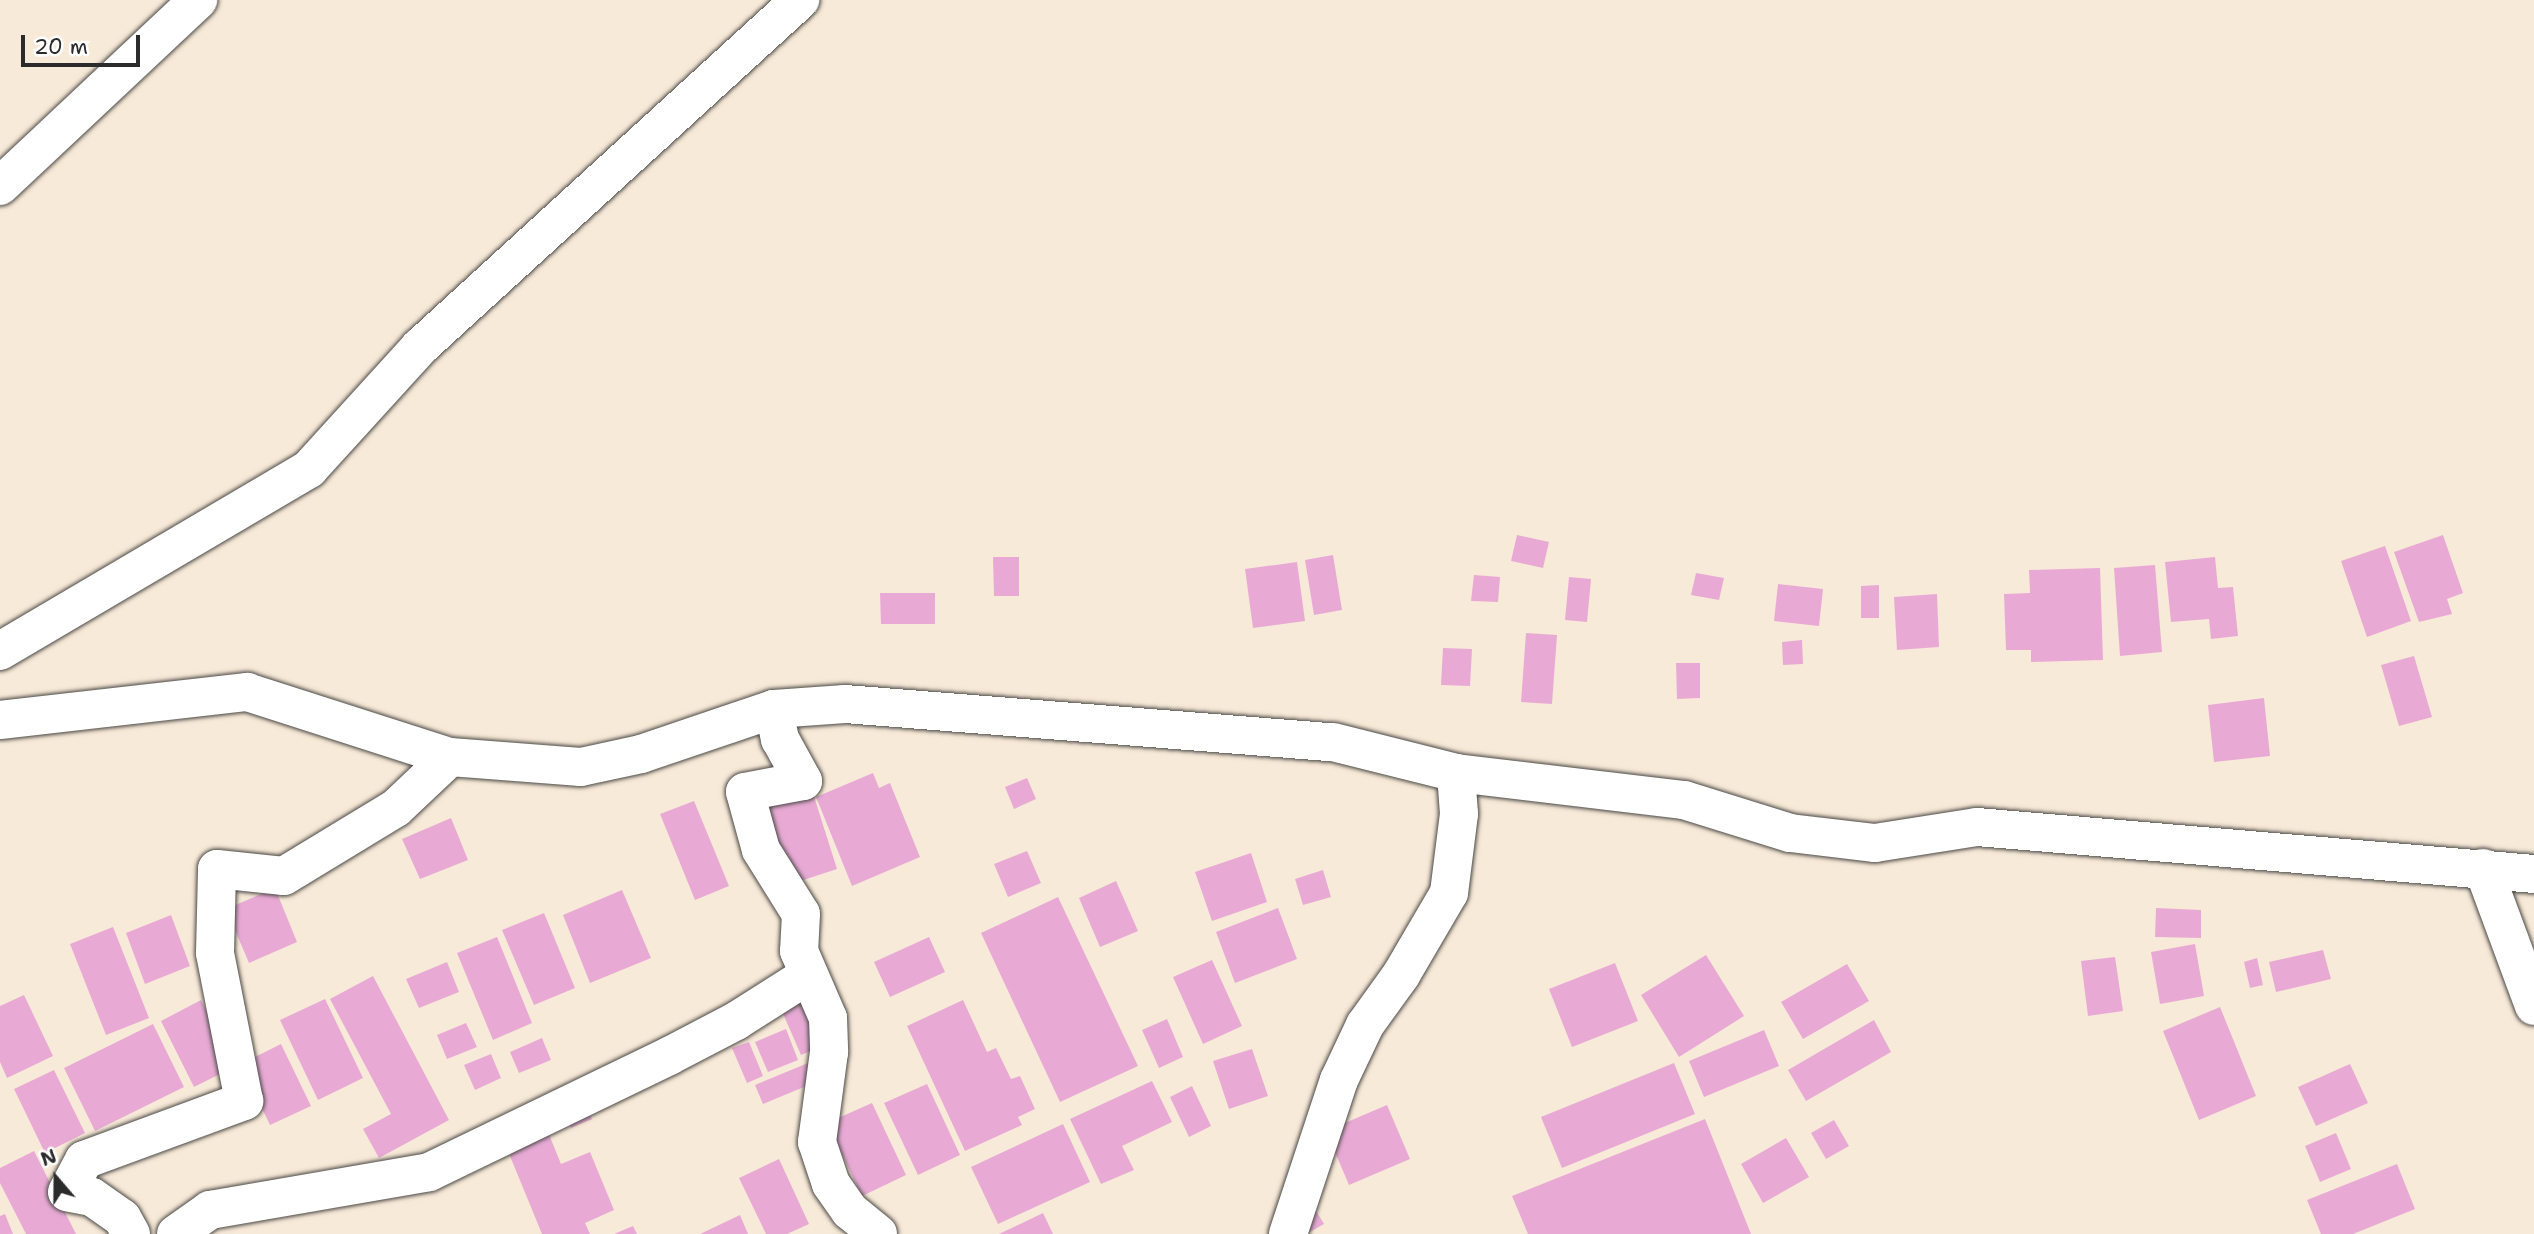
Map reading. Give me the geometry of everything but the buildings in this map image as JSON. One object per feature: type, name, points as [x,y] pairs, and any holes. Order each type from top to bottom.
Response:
[{"type":"street","points":[[0,186],[198,0]]},
{"type":"street","points":[[0,651],[309,468],[420,347],[800,0]]},
{"type":"street","points":[[0,720],[247,692],[450,757],[581,767],[641,754],[774,709],[845,704],[1333,742],[1456,773],[1684,800],[1790,833],[1875,843],[1977,827],[2534,874]]},
{"type":"street","points":[[774,709],[780,739],[803,781],[745,792],[761,850],[802,914],[799,951],[807,976],[828,1018],[829,1052],[817,1142],[831,1184],[849,1211],[878,1234]]},
{"type":"street","points":[[131,1234],[122,1218],[92,1197],[67,1192],[84,1160],[244,1101],[215,953],[217,869],[284,876],[396,808],[450,757]]},
{"type":"street","points":[[1288,1234],[1339,1080],[1365,1025],[1401,975],[1449,893],[1460,814],[1456,773]]},
{"type":"street","points":[[2483,868],[2534,1006]]},
{"type":"street","points":[[176,1234],[210,1210],[429,1172],[680,1050],[807,976]]}]
